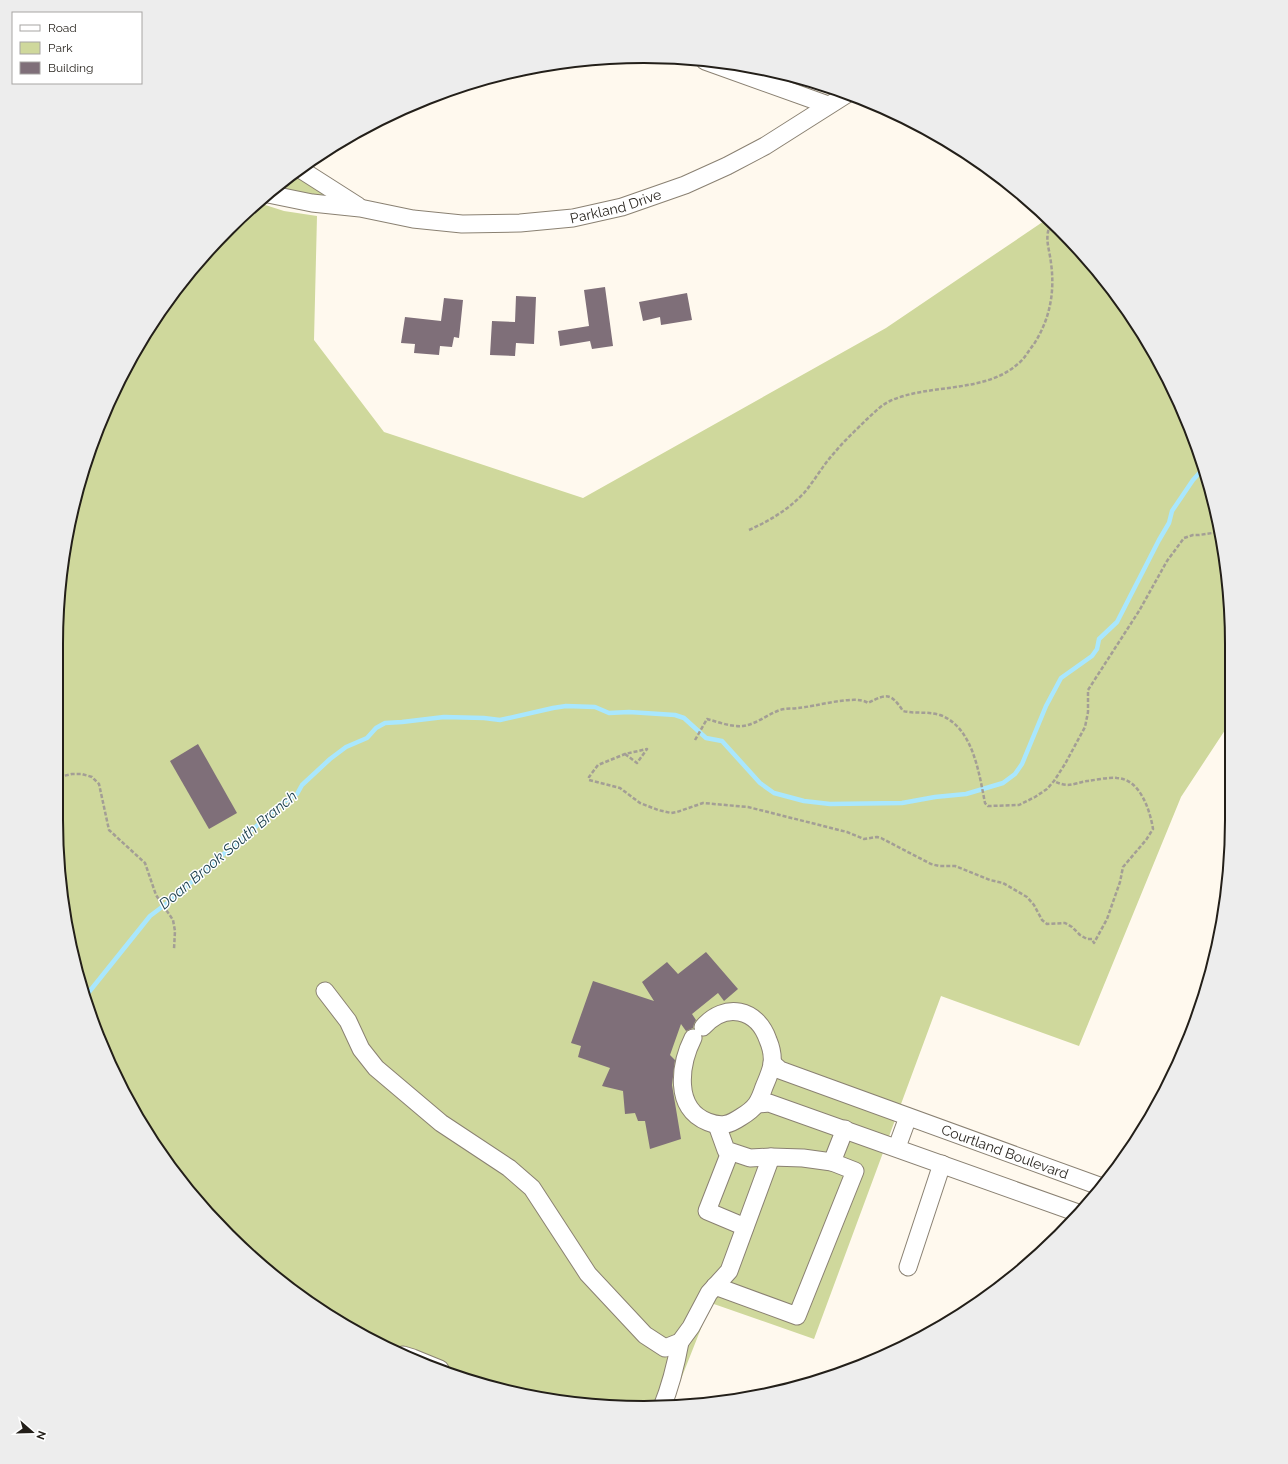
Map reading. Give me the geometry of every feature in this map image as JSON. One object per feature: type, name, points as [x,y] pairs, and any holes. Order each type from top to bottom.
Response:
[{"type":"street","points":[[732,70],[828,105]]},
{"type":"street","name":"Parkland Drive","points":[[275,195],[312,203],[360,208],[413,220],[462,224],[520,223],[574,218],[622,207],[685,185],[765,146],[841,98]]},
{"type":"street","name":"Parkland Drive","points":[[305,172],[360,208]]},
{"type":"street","points":[[325,991],[348,1021],[361,1049],[376,1068],[441,1123],[509,1168],[532,1188],[588,1274],[645,1335],[665,1348],[680,1342]]},
{"type":"street","points":[[758,1104],[772,1063],[771,1046],[765,1031],[754,1019],[744,1013],[730,1010],[709,1019],[698,1032],[686,1057],[682,1077],[682,1091],[686,1104],[694,1115],[703,1120],[716,1125],[730,1124],[758,1104],[769,1103],[897,1147],[1073,1211]]},
{"type":"street","name":"Courtland Boulevard","points":[[772,1063],[780,1070],[1096,1185]]},
{"type":"street","points":[[897,1147],[908,1116]]},
{"type":"street","points":[[714,1286],[796,1316],[854,1171],[832,1162],[803,1158],[750,1158],[730,1152],[726,1150],[716,1125]]},
{"type":"street","points":[[832,1162],[845,1129]]},
{"type":"street","points":[[730,1152],[707,1211],[745,1227]]},
{"type":"street","points":[[665,1400],[670,1388],[680,1342],[691,1327],[708,1292],[729,1271],[771,1157]]},
{"type":"street","points":[[908,1267],[942,1164]]},
{"type":"path","points":[[749,530],[779,515],[797,500],[812,484],[835,452],[874,412],[889,401],[914,393],[984,381],[1008,371],[1019,363],[1039,334],[1051,304],[1053,277],[1046,241],[1049,227]]},
{"type":"path","points":[[695,740],[707,719],[734,726],[744,726],[788,708],[798,708],[850,700],[865,701],[868,703],[885,696],[893,698],[903,711],[911,713],[925,712],[939,715],[957,727],[966,736],[976,761],[985,803],[988,806],[1019,805],[1047,789],[1065,764],[1085,727],[1088,712],[1088,690],[1139,611],[1167,561],[1184,538],[1193,535],[1214,533]]},
{"type":"path","points":[[625,754],[637,762],[647,749],[625,754],[598,765],[589,777],[589,780],[620,788],[640,803],[664,811],[677,812],[703,804],[748,806],[847,832],[864,839],[877,837],[881,838],[932,864],[939,866],[955,866],[990,880],[1003,883],[1027,897],[1042,920],[1047,924],[1065,923],[1072,927],[1080,935],[1087,939],[1092,939],[1094,943],[1106,919],[1120,882],[1123,866],[1146,840],[1153,829],[1151,813],[1135,786],[1126,780],[1117,778],[1094,780],[1064,786],[1054,781]]},
{"type":"path","points":[[63,776],[82,774],[92,777],[99,784],[109,830],[145,862],[156,895],[173,920],[175,931],[174,949]]},
{"type":"green space","points":[[305,172],[360,208],[275,195]]},
{"type":"green space","points":[[264,205],[284,211],[317,216],[314,340],[384,432],[583,498],[886,328],[1043,222],[1081,261],[1105,290],[1127,321],[1165,387],[1181,422],[1194,457],[1205,494],[1214,531],[1220,568],[1224,606],[1225,730],[1181,797],[1079,1046],[941,996],[814,1339],[711,1303],[673,1400],[606,1400],[531,1390],[457,1370],[422,1357],[353,1323],[321,1303],[290,1281],[233,1231],[183,1174],[161,1143],[123,1077],[107,1042],[94,1007],[74,933],[64,858],[64,606],[74,531],[94,457],[107,422],[141,353],[183,290],[207,261],[233,233]]},
{"type":"building","points":[[605,287],[613,346],[592,349],[590,341],[560,346],[558,331],[589,326],[584,290]]},
{"type":"building","points":[[687,293],[692,320],[661,325],[660,317],[643,321],[639,302]]},
{"type":"building","points":[[516,296],[536,297],[534,344],[516,343],[515,356],[490,355],[492,321],[515,322]]},
{"type":"building","points":[[444,298],[463,300],[459,338],[454,337],[452,347],[440,346],[439,355],[414,353],[415,344],[401,343],[405,317],[441,321]]},
{"type":"building","points":[[198,744],[237,813],[209,829],[170,761]]},
{"type":"building","points":[[706,952],[738,989],[724,1001],[718,993],[692,1014],[696,1020],[693,1028],[686,1031],[681,1024],[670,1055],[675,1060],[672,1085],[681,1139],[650,1149],[645,1121],[638,1121],[635,1113],[625,1114],[623,1091],[602,1086],[610,1068],[578,1057],[581,1046],[571,1043],[593,981],[654,1001],[642,982],[667,962],[678,974]]},
{"type":"waterway","name":"Doan Brook South Branch","points":[[89,992],[150,916],[178,894],[281,804],[297,794],[302,785],[330,759],[346,747],[367,738],[376,728],[385,723],[444,717],[500,720],[566,706],[595,707],[609,713],[629,712],[675,715],[684,718],[706,738],[722,741],[760,783],[774,793],[804,801],[830,804],[902,803],[935,797],[966,794],[1003,783],[1015,774],[1022,764],[1046,706],[1061,678],[1092,656],[1097,649],[1099,639],[1117,622],[1169,523],[1172,511],[1199,474]]}]
